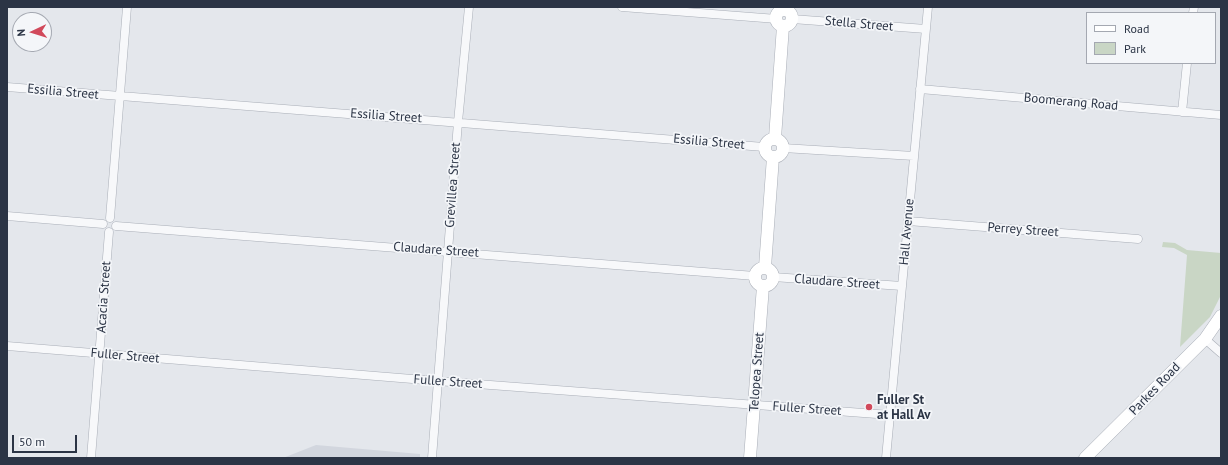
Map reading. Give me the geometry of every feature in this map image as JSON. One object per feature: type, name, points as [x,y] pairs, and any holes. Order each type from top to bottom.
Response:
[{"type":"street","points":[[110,218],[126,7]]},
{"type":"street","name":"Grevillea Street","points":[[432,458],[458,122],[469,7]]},
{"type":"street","name":"Stella Street","points":[[622,7],[784,16],[926,29]]},
{"type":"street","name":"Hall Avenue","points":[[886,458],[928,7]]},
{"type":"street","points":[[775,138],[784,16]]},
{"type":"street","points":[[1182,112],[1187,64]]},
{"type":"street","name":"Essilia Street","points":[[7,87],[764,146]]},
{"type":"street","name":"Boomerang Road","points":[[920,89],[1221,116]]},
{"type":"street","points":[[775,138],[782,142],[783,148],[779,156],[773,157],[766,152],[764,146],[769,139],[775,138]]},
{"type":"street","points":[[783,148],[914,156]]},
{"type":"street","points":[[765,267],[773,157]]},
{"type":"street","points":[[7,216],[103,224]]},
{"type":"street","points":[[103,224],[106,219],[110,218]]},
{"type":"street","points":[[103,224],[105,230],[109,232],[115,230],[116,226],[114,220],[110,218]]},
{"type":"street","name":"Perrey Street","points":[[908,221],[1138,239]]},
{"type":"street","name":"Claudare Street","points":[[116,226],[448,250],[755,276]]},
{"type":"street","name":"Acacia Street","points":[[91,458],[109,232]]},
{"type":"street","points":[[765,267],[772,272],[773,277],[771,283],[763,286],[756,281],[755,276],[757,271],[765,267]]},
{"type":"street","name":"Claudare Street","points":[[773,277],[902,286]]},
{"type":"street","name":"Telopea Street","points":[[750,458],[763,286]]},
{"type":"street","name":"Parkes Road","points":[[1085,458],[1205,339],[1221,316]]},
{"type":"street","points":[[1205,339],[1221,353]]},
{"type":"street","name":"Fuller Street","points":[[7,346],[754,406],[890,415]]},
{"type":"shaded area","points":[[316,445],[420,454],[420,458],[283,458]]},
{"type":"green space","points":[[1163,242],[1175,243],[1187,250],[1221,253],[1221,295],[1210,317],[1180,347],[1187,255],[1174,248],[1162,247]]},
{"type":"place","name":"Fuller St at Hall Av","points":[[869,407]]}]
